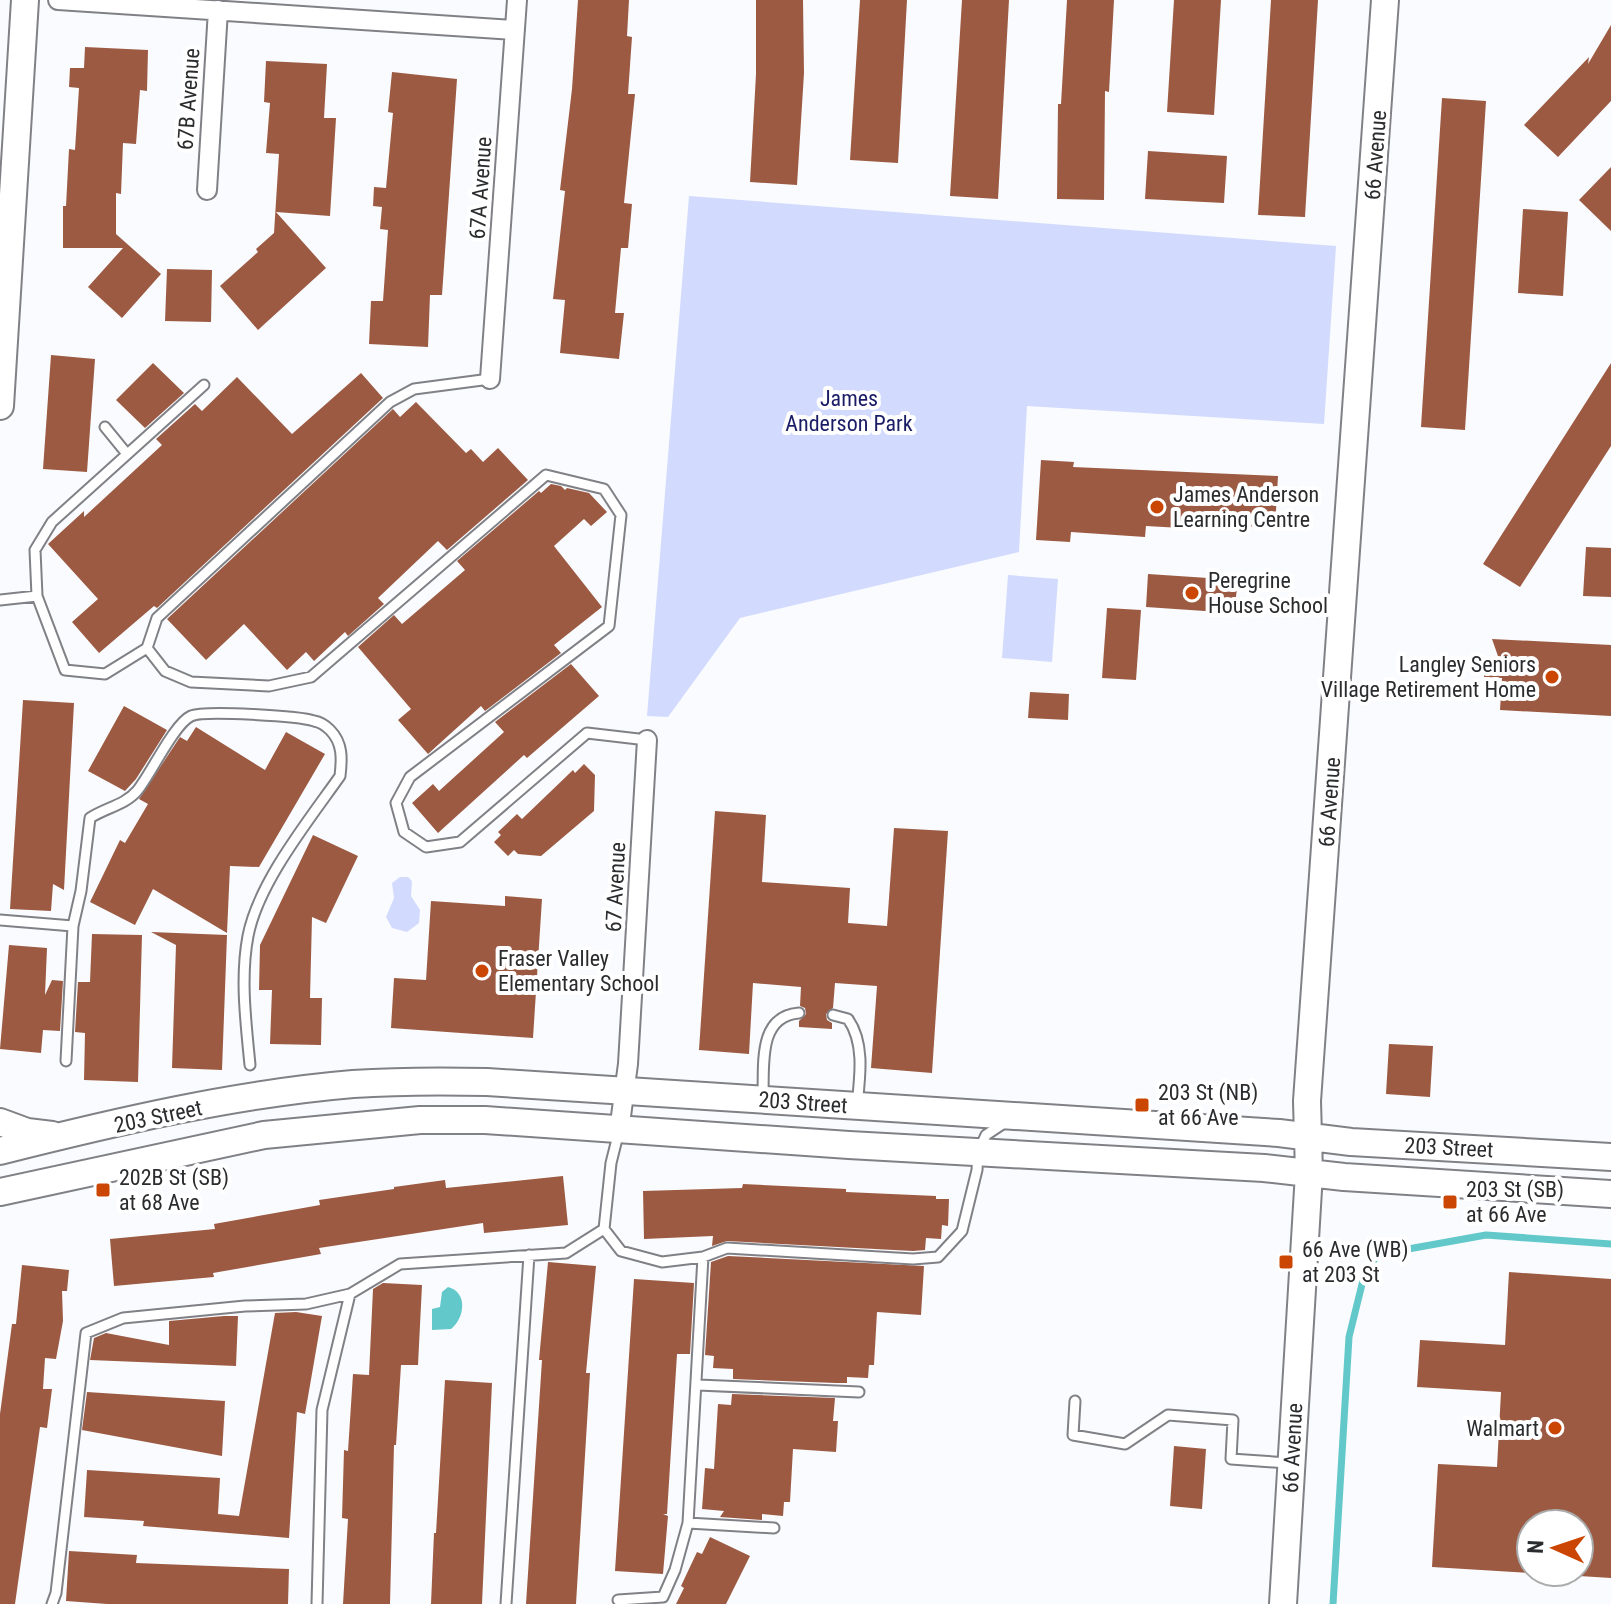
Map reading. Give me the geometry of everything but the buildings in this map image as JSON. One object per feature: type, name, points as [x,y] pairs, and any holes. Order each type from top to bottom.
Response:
[{"type":"main road","points":[[1,389],[25,0]]},
{"type":"main road","name":"66 Avenue","points":[[1283,1604],[1309,1173],[1308,1086],[1385,0]]},
{"type":"main road","name":"203 Street","points":[[0,1151],[258,1096],[351,1084],[418,1081],[487,1082],[1611,1157]]},
{"type":"main road","name":"203 Street","points":[[0,1192],[264,1135],[420,1120],[485,1120],[619,1131],[1264,1168],[1611,1194]]},
{"type":"main road","points":[[0,1122],[27,1132],[59,1136]]},
{"type":"street","points":[[58,0],[515,30]]},
{"type":"street","name":"67A Avenue","points":[[490,379],[517,0]]},
{"type":"street","name":"67B Avenue","points":[[207,190],[218,10]]},
{"type":"street","name":"67 Avenue","points":[[619,1131],[626,1091],[647,740]]},
{"type":"lane","points":[[204,385],[52,522],[35,550],[37,596],[65,670],[105,674],[147,648],[157,618],[390,402],[414,389],[490,379]]},
{"type":"lane","points":[[105,427],[127,454]]},
{"type":"lane","points":[[147,648],[165,671],[191,682],[269,686],[311,677],[546,475],[604,489],[621,515],[609,626],[410,777],[396,803],[404,832],[426,847],[460,842],[587,733],[647,740]]},
{"type":"lane","points":[[0,600],[37,596]]},
{"type":"lane","points":[[66,1061],[73,926],[81,891],[90,818],[136,792],[180,726],[191,716],[211,713],[312,720],[328,727],[337,740],[342,756],[340,776],[270,878],[248,935],[244,1003],[250,1065]]},
{"type":"lane","points":[[0,920],[73,926]]},
{"type":"lane","points":[[763,1100],[767,1036],[774,1022],[785,1014],[799,1013]]},
{"type":"lane","points":[[833,1015],[848,1019],[855,1028],[860,1059],[857,1106]]},
{"type":"lane","points":[[619,1131],[611,1163],[604,1229],[621,1251],[662,1262],[703,1257],[727,1248],[913,1259],[938,1257],[962,1231],[977,1170],[978,1152],[986,1135],[1015,1116]]},
{"type":"lane","points":[[52,1604],[56,1593],[86,1333],[123,1318],[245,1306],[306,1304],[350,1294],[400,1264],[566,1253],[604,1229]]},
{"type":"lane","points":[[506,1604],[529,1255]]},
{"type":"lane","points":[[618,1600],[663,1597],[675,1570],[688,1523],[703,1257]]},
{"type":"lane","points":[[317,1604],[322,1410],[350,1294]]},
{"type":"lane","points":[[698,1385],[859,1392]]},
{"type":"lane","points":[[1075,1401],[1073,1435],[1125,1444],[1168,1415],[1233,1420],[1231,1459],[1291,1463]]},
{"type":"lane","points":[[688,1523],[774,1528]]},
{"type":"green space","name":"James Anderson Park","points":[[689,196],[1336,246],[1324,424],[1027,406],[1019,552],[740,618],[668,717],[647,716]]},
{"type":"green space","points":[[1008,575],[1058,579],[1052,662],[1002,658]]},
{"type":"green space","points":[[400,877],[408,877],[412,881],[411,896],[420,910],[419,923],[407,932],[392,928],[386,917],[394,898],[392,883]]},
{"type":"shaded area","points":[[448,1287],[459,1294],[462,1306],[459,1318],[451,1329],[432,1330],[432,1309],[440,1307],[442,1292]]},
{"type":"waterway","points":[[1333,1604],[1349,1337],[1366,1268],[1386,1253],[1486,1235],[1611,1244]]},
{"type":"place","name":"James Anderson Learning Centre","points":[[1157,507]]},
{"type":"place","name":"Peregrine House School","points":[[1192,593]]},
{"type":"place","name":"Langley Seniors Village Retirement Home","points":[[1552,677]]},
{"type":"place","name":"Fraser Valley Elementary School","points":[[482,971]]},
{"type":"place","name":"203 St (NB) at 66 Ave","points":[[1142,1105]]},
{"type":"place","name":"202B St (SB) at 68 Ave","points":[[103,1190]]},
{"type":"place","name":"203 St (SB) at 66 Ave","points":[[1450,1202]]},
{"type":"place","name":"66 Ave (WB) at 203 St","points":[[1286,1262]]},
{"type":"place","name":"Walmart","points":[[1555,1428]]}]
